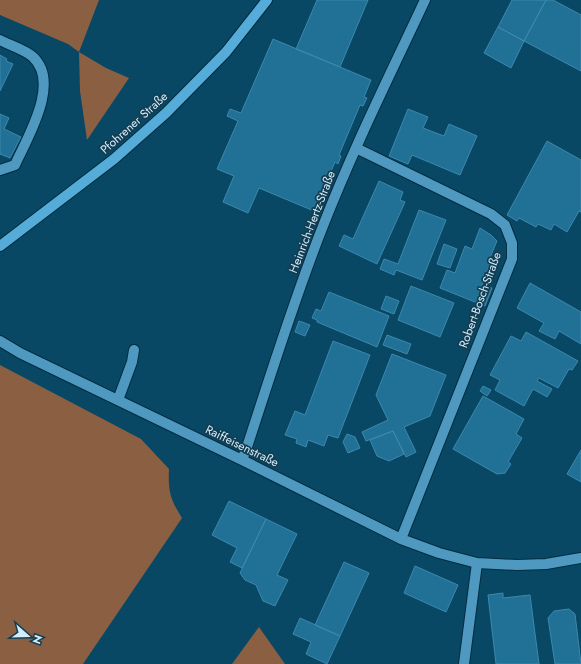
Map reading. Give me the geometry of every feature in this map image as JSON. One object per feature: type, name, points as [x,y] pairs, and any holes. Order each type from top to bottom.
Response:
[{"type":"main road","name":"Pfohrener Straße","points":[[0,246],[114,159],[166,113],[226,52],[267,0]]},
{"type":"street","name":"Heinrich-Hertz-Straße","points":[[242,460],[322,227],[356,148],[425,0]]},
{"type":"street","points":[[0,40],[32,56],[40,64],[43,74],[44,88],[42,105],[15,165],[0,170]]},
{"type":"street","name":"Robert-Bosch-Straße","points":[[356,148],[491,214],[505,225],[512,243],[512,259],[401,539]]},
{"type":"street","name":"Raiffeisenstraße","points":[[0,340],[20,353],[242,460],[401,539],[439,553],[477,563],[517,565],[546,564],[581,558]]},
{"type":"street","points":[[118,400],[132,362],[134,350]]},
{"type":"street","points":[[464,664],[477,563]]},
{"type":"shaded area","points":[[0,0],[99,0],[79,52],[68,44],[0,15]]},
{"type":"shaded area","points":[[79,52],[106,68],[129,78],[87,140],[80,91]]},
{"type":"shaded area","points":[[0,365],[141,439],[169,469],[171,495],[182,518],[83,664],[0,664]]},
{"type":"shaded area","points":[[259,627],[285,664],[232,664]]},
{"type":"building","points":[[317,0],[368,0],[340,67],[296,49]]},
{"type":"building","points":[[512,0],[546,0],[524,41],[498,27]]},
{"type":"building","points":[[546,0],[553,0],[581,15],[581,71],[524,41]]},
{"type":"building","points":[[498,27],[524,41],[511,68],[484,53]]},
{"type":"building","points":[[273,39],[371,80],[364,97],[367,98],[363,106],[360,105],[339,155],[341,156],[338,164],[335,162],[314,211],[259,188],[248,213],[223,202],[234,176],[217,169],[238,121],[227,116],[230,109],[241,113]]},
{"type":"building","points":[[0,55],[7,59],[6,61],[13,64],[0,91]]},
{"type":"building","points":[[408,109],[428,117],[423,128],[444,136],[449,124],[477,136],[460,175],[412,155],[408,164],[389,156]]},
{"type":"building","points":[[0,114],[9,118],[4,129],[21,137],[10,158],[0,154]]},
{"type":"building","points":[[547,141],[581,160],[581,212],[579,211],[567,232],[554,224],[551,230],[538,224],[536,227],[519,218],[517,221],[507,215]]},
{"type":"building","points":[[379,181],[403,192],[400,200],[405,202],[377,264],[339,246],[344,235],[353,239]]},
{"type":"building","points":[[419,210],[446,220],[422,280],[396,270],[394,275],[380,269],[384,259],[398,264]]},
{"type":"building","points":[[480,228],[497,241],[489,260],[491,261],[482,285],[492,288],[485,306],[440,288],[447,270],[455,273],[465,246],[472,249]]},
{"type":"building","points":[[444,244],[457,249],[450,268],[437,264]]},
{"type":"building","points":[[530,283],[581,312],[581,344],[559,331],[555,339],[539,331],[544,323],[517,308]]},
{"type":"building","points":[[411,286],[454,303],[440,337],[398,320]]},
{"type":"building","points":[[329,292],[389,316],[377,347],[317,322],[317,320],[312,318],[316,309],[321,311]]},
{"type":"building","points":[[386,296],[399,301],[394,314],[381,309]]},
{"type":"building","points":[[299,321],[310,325],[305,336],[295,332]]},
{"type":"building","points":[[526,332],[578,361],[572,370],[569,369],[558,388],[539,378],[537,381],[552,389],[547,397],[533,389],[524,406],[495,390],[500,380],[490,375],[511,336],[521,341]]},
{"type":"building","points":[[387,335],[411,344],[407,354],[383,345]]},
{"type":"building","points":[[333,341],[370,355],[338,438],[328,435],[324,446],[308,440],[306,447],[296,443],[297,439],[285,435],[295,411],[305,415]]},
{"type":"building","points":[[392,354],[446,375],[430,416],[404,427],[416,452],[406,457],[393,431],[366,441],[362,432],[388,420],[376,395]]},
{"type":"building","points":[[483,386],[491,390],[487,396],[480,391]]},
{"type":"building","points":[[483,396],[524,419],[516,434],[522,438],[508,462],[511,464],[505,473],[497,474],[453,449]]},
{"type":"building","points":[[393,431],[404,454],[389,461],[377,456],[370,440]]},
{"type":"building","points":[[347,434],[355,437],[360,448],[348,453],[343,442]]},
{"type":"building","points":[[581,450],[581,482],[567,474]]},
{"type":"building","points":[[229,501],[266,519],[242,568],[230,562],[237,548],[212,535]]},
{"type":"building","points":[[266,519],[297,534],[277,575],[288,580],[275,606],[263,601],[256,585],[245,580],[240,573]]},
{"type":"building","points":[[344,562],[369,573],[340,636],[315,625]]},
{"type":"building","points":[[415,566],[458,585],[446,612],[404,593]]},
{"type":"building","points":[[503,593],[503,598],[530,595],[539,664],[496,664],[488,595]]},
{"type":"building","points":[[569,609],[575,614],[581,664],[555,664],[548,618],[554,611]]},
{"type":"building","points":[[300,618],[340,636],[327,664],[306,654],[311,642],[293,634]]}]
